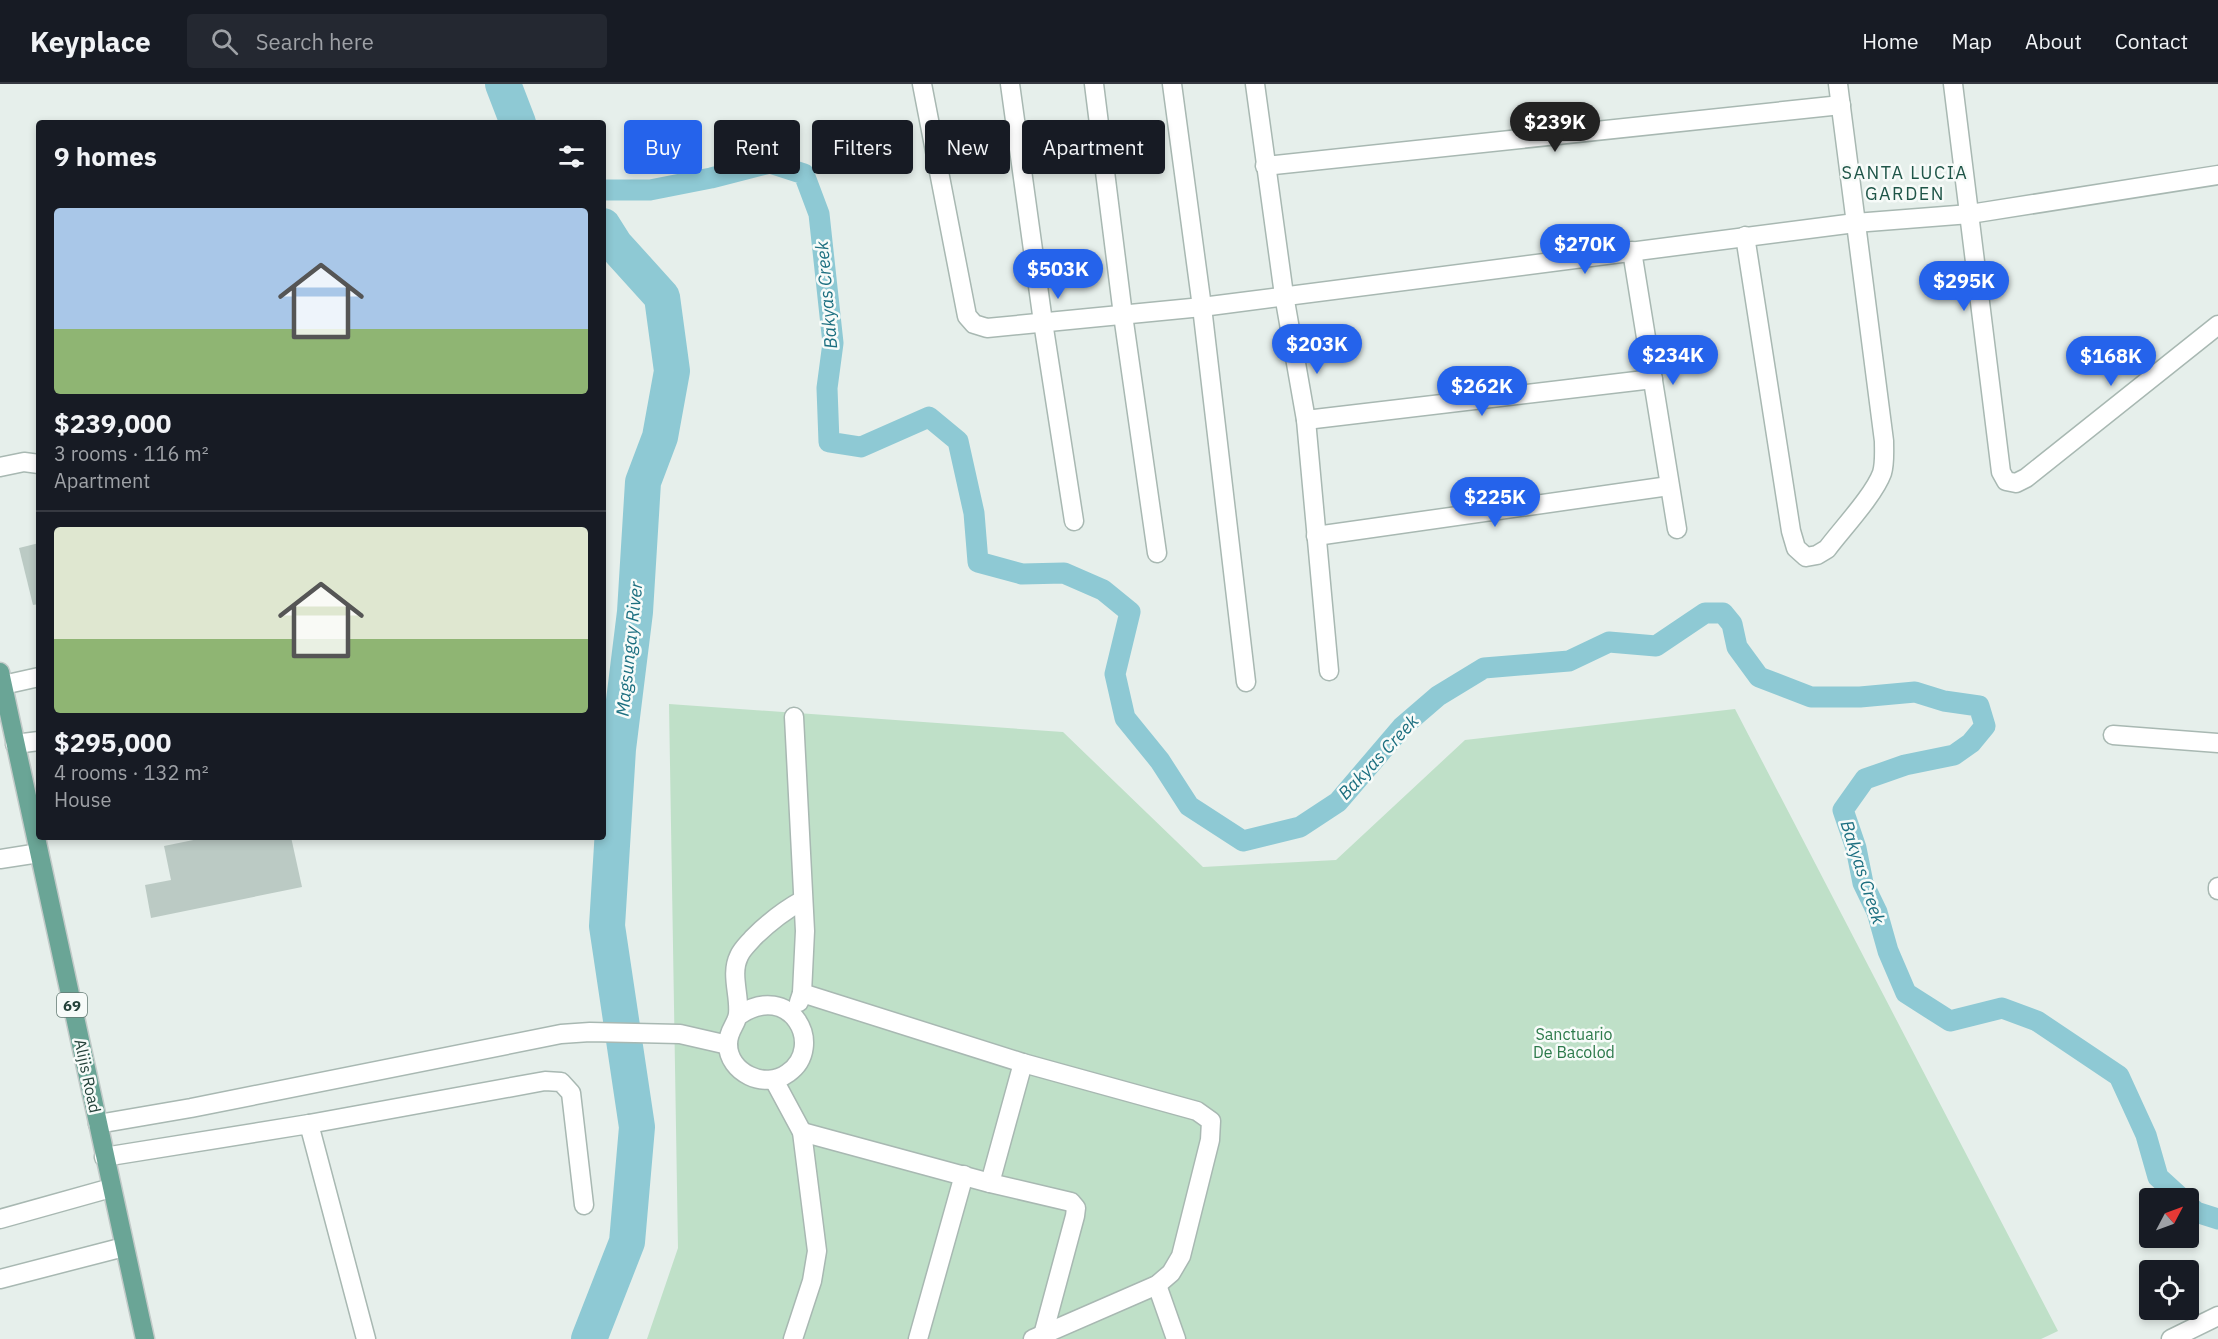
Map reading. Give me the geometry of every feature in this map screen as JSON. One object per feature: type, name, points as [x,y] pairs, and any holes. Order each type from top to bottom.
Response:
[{"type":"main road","name":"Alijis Road","points":[[2,687],[36,824]]},
{"type":"main road","name":"Alijis Road","points":[[38,840],[144,1339]]},
{"type":"street","points":[[922,84],[967,316],[974,324],[987,328],[1202,307],[1855,223],[1970,214],[2218,175]]},
{"type":"street","points":[[1010,84],[1043,322],[1074,521]]},
{"type":"street","points":[[1094,84],[1157,553]]},
{"type":"street","points":[[1172,84],[1202,307],[1246,682]]},
{"type":"street","points":[[1254,84],[1284,295],[1306,420],[1329,671]]},
{"type":"street","points":[[1745,236],[1791,531],[1796,548],[1806,557],[1817,555],[1827,549],[1872,491],[1882,474],[1884,458],[1884,441],[1838,84]]},
{"type":"street","points":[[1953,84],[2001,471],[2006,481],[2016,483],[2026,478],[2218,325]]},
{"type":"street","points":[[1265,166],[1841,105]]},
{"type":"street","points":[[1632,251],[1668,486],[1677,529]]},
{"type":"street","points":[[1306,420],[1653,379]]},
{"type":"street","points":[[0,467],[24,462],[36,464]]},
{"type":"street","points":[[1316,536],[1668,486]]},
{"type":"street","points":[[2,687],[36,678]]},
{"type":"street","points":[[794,717],[805,931],[802,993],[795,1017]]},
{"type":"street","points":[[2113,735],[2218,743]]},
{"type":"street","points":[[15,744],[36,741]]},
{"type":"street","points":[[0,860],[39,853]]},
{"type":"street","points":[[738,1016],[735,964],[740,953],[773,918],[803,900]]},
{"type":"street","points":[[802,993],[1023,1063],[1197,1110],[1211,1121],[1210,1140],[1181,1256],[1171,1273],[1157,1285],[1038,1337]]},
{"type":"street","points":[[766,1004],[782,1007],[795,1017],[803,1031],[804,1047],[799,1062],[788,1074],[774,1080],[758,1080],[743,1073],[733,1061],[728,1045],[730,1030],[738,1016],[751,1007],[766,1004]]},
{"type":"street","points":[[98,1124],[191,1108],[561,1034],[590,1032],[680,1035],[728,1045]]},
{"type":"street","points":[[990,1184],[1023,1063]]},
{"type":"street","points":[[774,1080],[802,1132],[817,1251],[812,1281],[793,1339]]},
{"type":"street","points":[[104,1157],[309,1124],[545,1081],[561,1082],[571,1093],[584,1205]]},
{"type":"street","points":[[309,1124],[366,1339]]},
{"type":"street","points":[[802,1132],[990,1184],[1071,1202],[1076,1208],[1038,1337]]},
{"type":"street","points":[[918,1339],[964,1175]]},
{"type":"street","points":[[0,1219],[111,1188]]},
{"type":"street","points":[[0,1280],[124,1248]]},
{"type":"street","points":[[1157,1285],[1176,1339]]},
{"type":"street","points":[[2184,1337],[2218,1316]]},
{"type":"green space","name":"Sanctuario De Bacolod","points":[[669,704],[1063,732],[1203,867],[1336,860],[1465,740],[1735,709],[2058,1331],[2041,1339],[647,1339],[678,1248]]},
{"type":"building","points":[[36,544],[36,604],[33,605],[19,548]]},
{"type":"building","points":[[193,840],[292,840],[302,887],[151,918],[145,885],[171,880],[164,846]]},
{"type":"waterway","name":"Magsungay River","points":[[503,84],[517,120]]},
{"type":"waterway","name":"Bakyas Creek","points":[[606,190],[650,190],[770,163],[804,174],[819,214],[833,343],[827,388],[829,442],[861,447],[929,417],[958,441],[974,513],[978,562],[1022,574],[1064,573],[1103,590],[1130,612],[1115,674],[1125,718],[1160,761],[1189,806],[1243,841],[1300,827],[1338,802],[1402,727],[1438,696],[1484,668],[1569,661],[1609,642],[1656,646],[1705,613],[1723,613],[1732,624],[1737,647],[1759,677],[1811,697],[1860,697],[1915,692],[1944,701],[1979,706],[1985,726],[1971,743],[1954,755],[1905,765],[1865,779],[1843,810],[1856,848],[1863,883],[1877,912],[1888,951],[1906,993],[1950,1021],[2002,1008],[2037,1021],[2119,1076],[2146,1135],[2158,1177],[2170,1188]]},
{"type":"waterway","name":"Magsungay River","points":[[589,1339],[627,1242],[637,1127],[607,926],[618,749],[635,612],[643,482],[660,437],[672,371],[662,297],[615,245],[606,231]]},
{"type":"waterway","name":"Bakyas Creek","points":[[2199,1213],[2218,1219]]},
{"type":"district","name":"SANTA LUCIA GARDEN","points":[[1905,182]]}]
